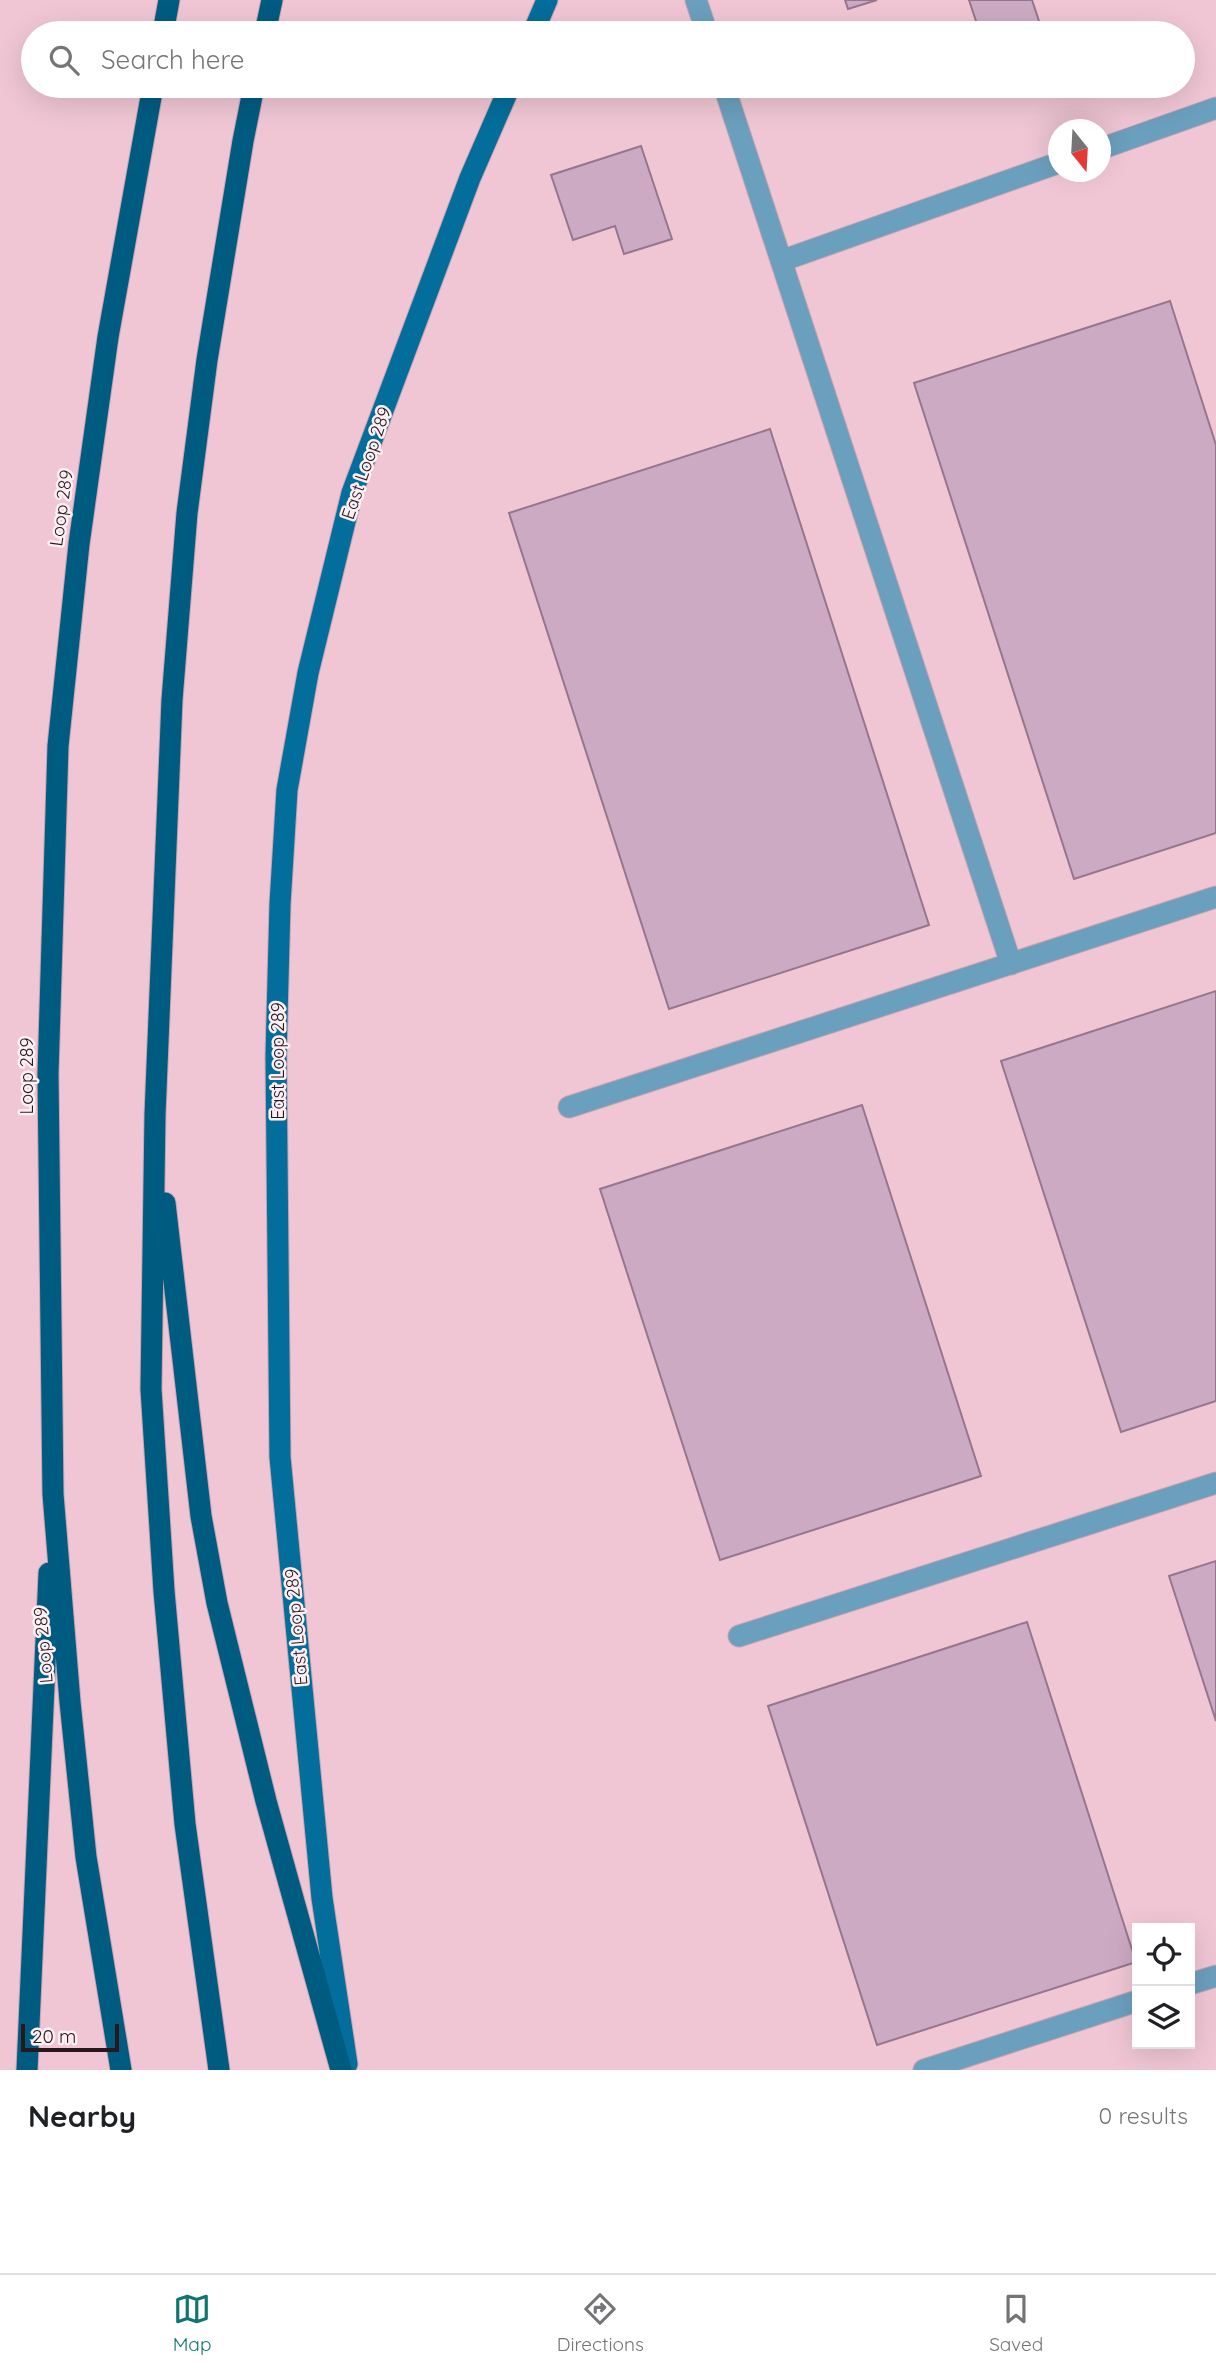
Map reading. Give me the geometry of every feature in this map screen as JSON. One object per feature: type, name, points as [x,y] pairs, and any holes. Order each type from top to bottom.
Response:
[{"type":"highway","points":[[165,21],[169,0]]},
{"type":"highway","points":[[268,21],[272,0]]},
{"type":"highway","name":"Loop 289","points":[[121,2070],[86,1857],[70,1702],[54,1494],[48,1074],[58,746],[79,544],[104,365],[151,98]]},
{"type":"highway","points":[[219,2070],[185,1824],[164,1591],[151,1389],[155,1115],[172,701],[187,513],[207,360],[252,98]]},
{"type":"highway","points":[[155,1115],[201,1516],[217,1603],[266,1801],[341,2070]]},
{"type":"highway","points":[[27,2070],[41,1789],[44,1660],[54,1494]]},
{"type":"main road","points":[[538,21],[547,0]]},
{"type":"main road","name":"East Loop 289","points":[[348,2070],[322,1899],[280,1457],[275,1056],[287,790],[308,673],[352,493],[470,178],[505,98]]},
{"type":"lane","points":[[696,0],[702,21]]},
{"type":"lane","points":[[728,98],[1011,964]]},
{"type":"lane","points":[[1111,145],[1216,108]]},
{"type":"lane","points":[[781,261],[1048,167]]},
{"type":"lane","points":[[569,1107],[1216,897]]},
{"type":"lane","points":[[739,1636],[1216,1483]]},
{"type":"lane","points":[[1195,1982],[1216,1976]]},
{"type":"lane","points":[[924,2070],[1132,2003]]},
{"type":"building","points":[[845,0],[877,0],[848,9]]},
{"type":"building","points":[[969,0],[1032,0],[1039,21],[976,21]]},
{"type":"building","points":[[641,146],[672,239],[624,254],[615,226],[573,240],[551,175]]},
{"type":"building","points":[[1170,301],[1216,445],[1216,833],[1074,879],[914,383]]},
{"type":"building","points":[[770,429],[929,925],[669,1009],[509,513]]},
{"type":"building","points":[[1216,991],[1216,1401],[1121,1432],[1001,1061]]},
{"type":"building","points":[[862,1105],[981,1476],[720,1560],[600,1189]]},
{"type":"building","points":[[1216,1561],[1216,1721],[1169,1576]]},
{"type":"building","points":[[1027,1622],[1132,1950],[1132,1963],[877,2045],[768,1706]]}]
